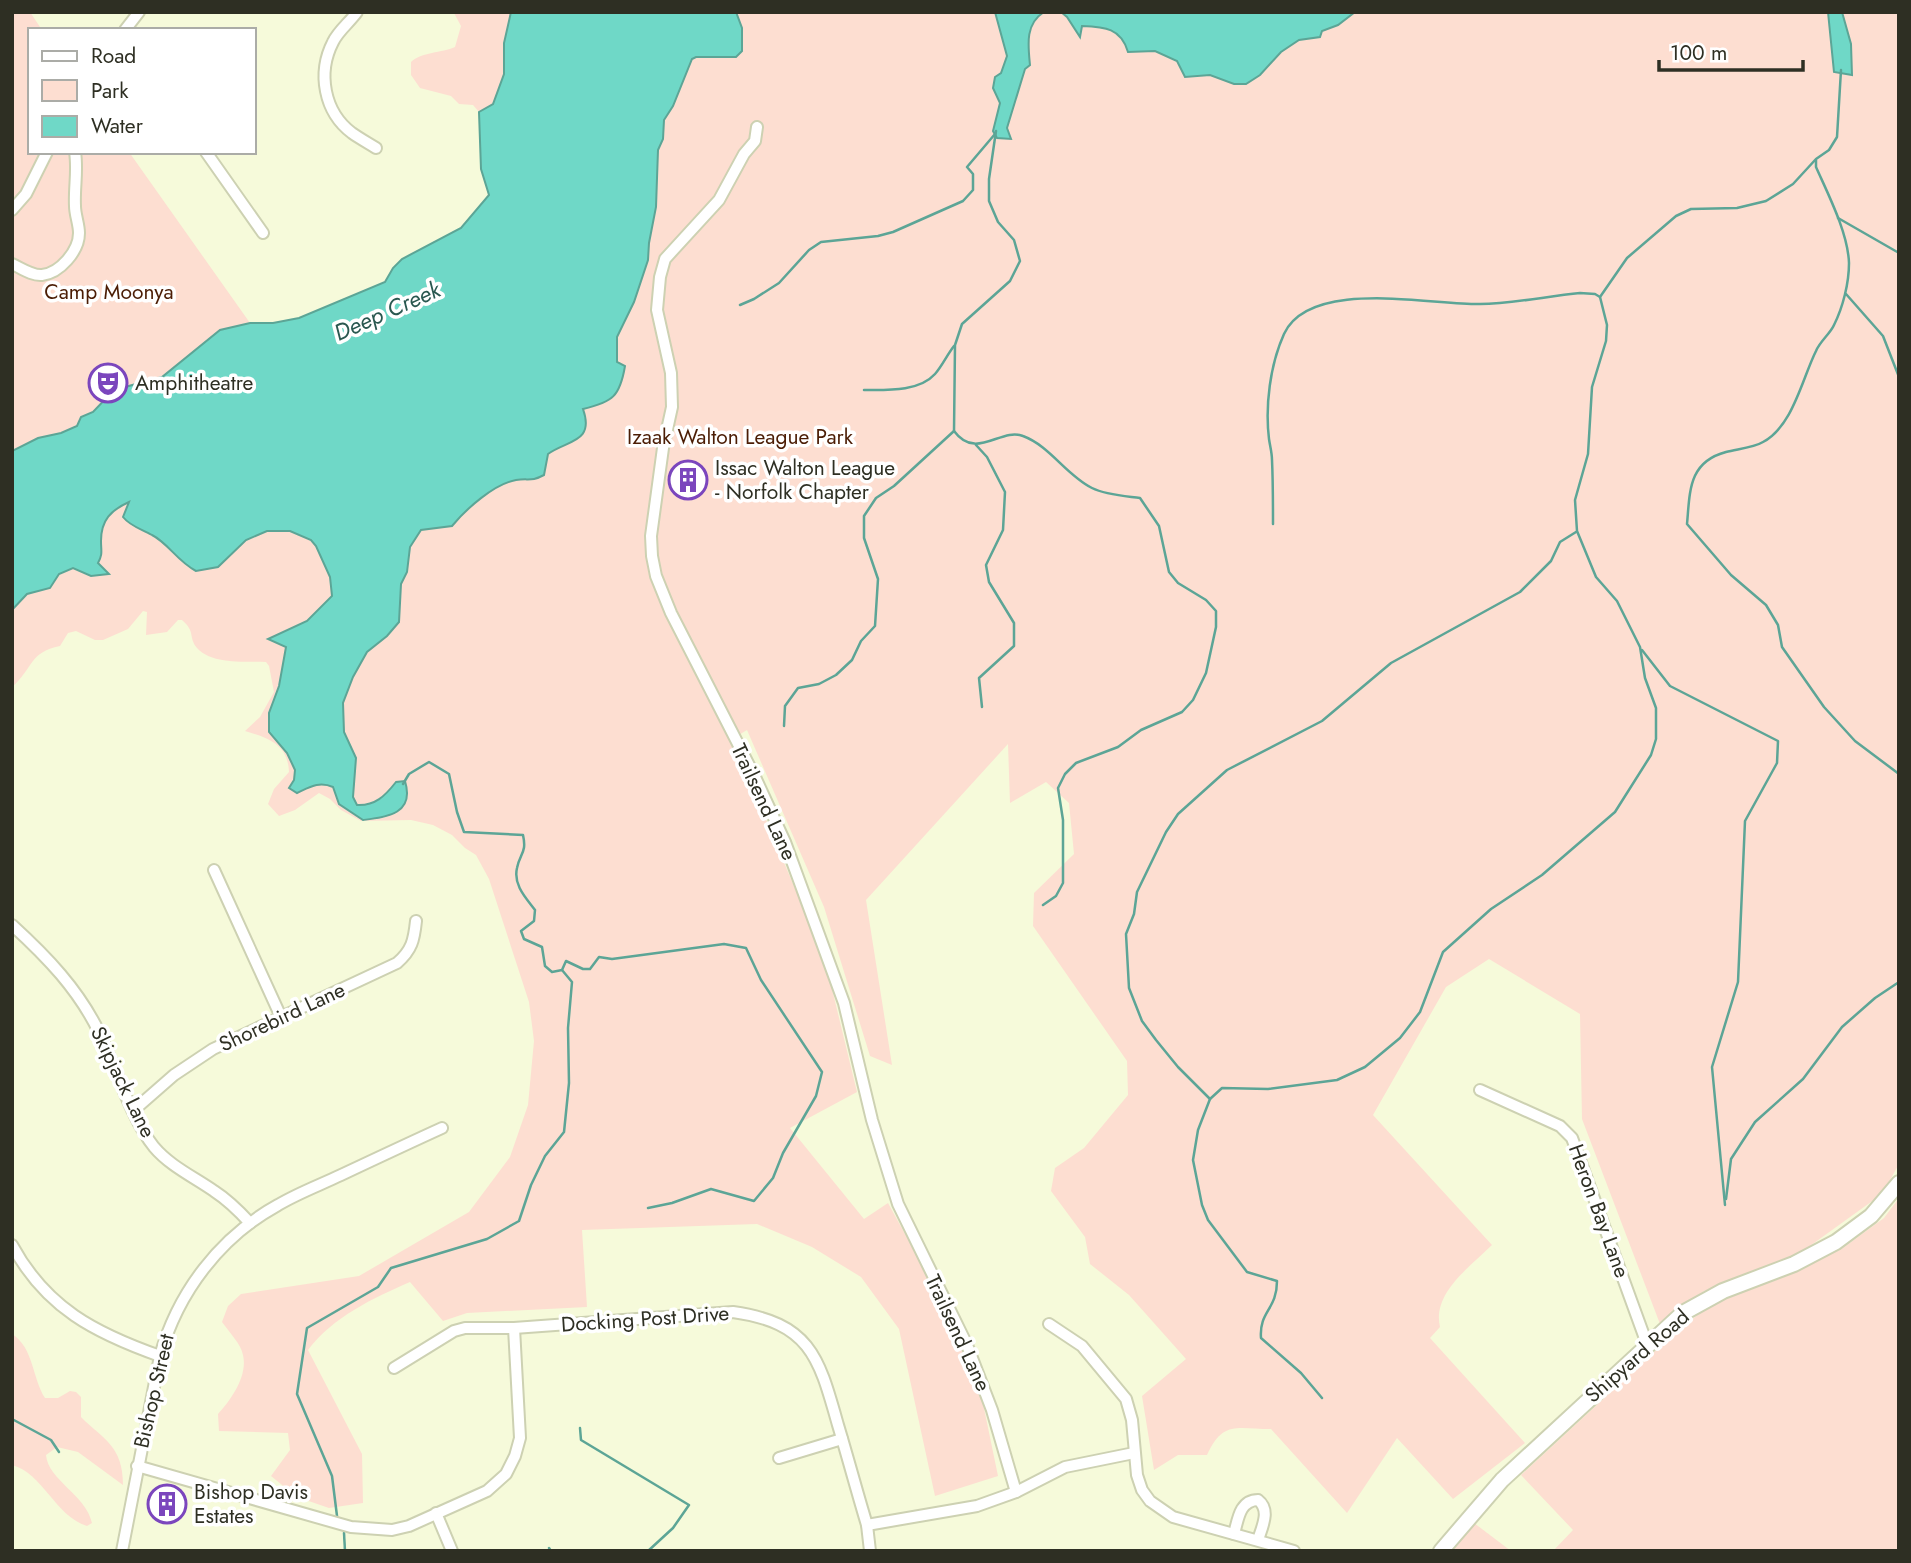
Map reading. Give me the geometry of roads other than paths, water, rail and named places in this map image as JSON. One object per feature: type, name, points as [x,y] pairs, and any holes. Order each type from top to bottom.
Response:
[{"type":"street","points":[[127,28],[139,12]]},
{"type":"street","points":[[358,12],[333,41],[324,74],[325,87],[332,110],[342,123],[376,148]]},
{"type":"street","name":"Trailsend Lane","points":[[757,127],[755,141],[744,154],[719,200],[665,259],[661,270],[657,310],[671,373],[672,408],[654,509],[652,556],[662,593],[785,842],[844,1003],[869,1109],[898,1204],[967,1345],[992,1410],[1016,1492]]},
{"type":"street","points":[[12,210],[26,194],[46,154]]},
{"type":"street","points":[[13,265],[40,276],[54,272],[77,246],[79,235],[75,207],[75,154]]},
{"type":"street","points":[[207,154],[262,233]]},
{"type":"street","points":[[214,870],[281,1017]]},
{"type":"street","name":"Shorebird Lane","points":[[134,1110],[174,1075],[201,1056],[397,963],[408,953],[416,921]]},
{"type":"street","name":"Skipjack Lane","points":[[12,925],[46,956],[78,995],[99,1032],[150,1140],[166,1159],[225,1198],[250,1223]]},
{"type":"street","name":"Heron Bay Lane","points":[[1480,1090],[1560,1126],[1572,1138],[1647,1344]]},
{"type":"street","name":"Bishop Street","points":[[122,1551],[160,1356],[169,1327],[191,1285],[215,1254],[250,1223],[295,1196],[442,1128]]},
{"type":"street","name":"Shipyard Road","points":[[1441,1551],[1502,1480],[1683,1313],[1702,1301],[1794,1264],[1836,1242],[1871,1216],[1899,1183]]},
{"type":"street","points":[[12,1244],[40,1285],[72,1315],[100,1332],[160,1356]]},
{"type":"street","name":"Docking Post Drive","points":[[394,1368],[454,1331],[464,1328],[514,1328],[733,1312],[760,1316],[778,1323],[795,1335],[819,1364],[867,1525],[870,1551]]},
{"type":"street","points":[[1049,1324],[1083,1346],[1126,1399],[1132,1420],[1134,1453],[1142,1490],[1150,1501],[1173,1517],[1294,1551]]},
{"type":"street","points":[[137,1466],[351,1527],[392,1530],[487,1491],[506,1474],[520,1438],[514,1328]]},
{"type":"street","points":[[779,1458],[842,1439]]},
{"type":"street","points":[[867,1525],[978,1506],[1016,1492],[1065,1467],[1134,1453]]},
{"type":"street","points":[[1234,1534],[1244,1505],[1248,1501],[1258,1500],[1262,1502],[1265,1512],[1258,1540]]},
{"type":"street","points":[[436,1513],[452,1551]]},
{"type":"water","name":"Deep Creek","points":[[511,12],[736,12],[742,28],[742,51],[736,57],[692,59],[673,106],[664,120],[663,139],[658,150],[656,207],[648,260],[634,302],[617,337],[617,362],[625,366],[617,391],[602,404],[583,409],[586,420],[582,434],[548,454],[544,475],[499,486],[473,505],[452,526],[421,530],[410,547],[407,572],[401,584],[399,622],[367,652],[343,703],[344,732],[356,758],[353,797],[357,805],[369,804],[379,799],[396,782],[405,781],[407,792],[406,801],[397,812],[363,820],[339,804],[333,787],[319,785],[297,793],[289,788],[294,780],[295,770],[287,753],[269,732],[269,713],[279,686],[286,647],[268,639],[307,621],[332,596],[330,577],[311,540],[290,531],[267,531],[246,540],[218,567],[196,571],[158,538],[133,526],[123,517],[129,502],[112,512],[103,527],[98,563],[109,574],[91,576],[73,568],[59,574],[50,588],[27,594],[12,610],[12,451],[38,438],[77,426],[81,417],[93,412],[114,390],[162,377],[220,330],[250,323],[273,323],[299,318],[385,282],[402,259],[461,228],[489,195],[481,169],[479,112],[493,104],[504,74],[504,43]]},
{"type":"water","points":[[995,12],[1044,12],[1031,29],[1030,65],[1025,69],[1007,128],[1011,139],[997,138],[993,131],[1000,103],[993,88],[995,77],[1001,73],[1007,56]]},
{"type":"water","points":[[1061,12],[1355,12],[1338,25],[1322,31],[1320,37],[1299,40],[1281,52],[1260,75],[1246,84],[1234,84],[1210,75],[1185,77],[1177,61],[1155,51],[1128,52],[1121,38],[1105,28],[1082,26],[1080,37]]},
{"type":"water","points":[[1828,12],[1842,12],[1851,44],[1852,75],[1834,72]]},
{"type":"waterway","points":[[1322,1398],[1301,1373],[1261,1338],[1261,1329],[1274,1298],[1277,1281],[1247,1272],[1208,1220],[1202,1205],[1193,1160],[1198,1130],[1210,1099],[1222,1088],[1268,1089],[1337,1080],[1365,1067],[1400,1038],[1420,1012],[1443,952],[1491,909],[1542,875],[1615,812],[1651,755],[1656,739],[1656,708],[1645,678],[1640,647],[1617,601],[1596,577],[1577,531],[1575,500],[1588,454],[1592,387],[1606,341],[1607,325],[1600,297],[1627,258],[1676,216],[1691,209],[1737,208],[1766,201],[1793,184],[1816,159],[1829,150],[1837,137],[1841,70]]},
{"type":"waterway","points":[[784,726],[785,706],[798,688],[819,684],[836,675],[852,660],[861,641],[875,626],[878,579],[864,538],[864,516],[876,498],[894,486],[954,431],[955,345],[962,324],[1010,281],[1020,261],[1014,240],[998,222],[989,201],[989,179],[996,131]]},
{"type":"waterway","points":[[740,305],[779,283],[809,250],[821,242],[893,232],[963,201],[973,190],[973,174],[967,167],[995,134]]},
{"type":"waterway","points":[[1816,160],[1816,167],[1837,214],[1848,251],[1848,279],[1840,311],[1818,347],[1796,401],[1782,425],[1763,442],[1714,457],[1698,471],[1693,480],[1687,524],[1731,575],[1766,605],[1778,625],[1782,647],[1824,707],[1855,741],[1899,774]]},
{"type":"waterway","points":[[1838,218],[1899,253]]},
{"type":"waterway","points":[[1273,524],[1268,399],[1275,359],[1284,334],[1298,317],[1319,306],[1345,300],[1373,298],[1480,304],[1580,293],[1600,297]]},
{"type":"waterway","points":[[1846,294],[1883,336],[1899,377]]},
{"type":"waterway","points":[[864,390],[902,389],[920,384],[935,374],[954,346]]},
{"type":"waterway","points":[[954,431],[971,443],[1015,434],[1023,436],[1042,447],[1074,476],[1092,488],[1109,494],[1140,498],[1159,526],[1169,572],[1178,583],[1206,600],[1216,611],[1216,627],[1206,673],[1193,700],[1182,712],[1141,730],[1118,747],[1076,763],[1065,774],[1058,788],[1063,820],[1063,883],[1056,896],[1043,905]]},
{"type":"waterway","points":[[976,445],[987,457],[1005,492],[1003,530],[986,565],[989,582],[1014,623],[1014,646],[979,678],[982,707]]},
{"type":"waterway","points":[[1210,1099],[1178,1067],[1142,1021],[1129,988],[1126,934],[1134,914],[1137,892],[1166,832],[1178,814],[1227,770],[1322,721],[1391,663],[1520,592],[1551,561],[1560,542],[1576,532]]},
{"type":"waterway","points":[[1642,650],[1670,686],[1778,741],[1777,763],[1745,821],[1738,982],[1712,1067],[1725,1205]]},
{"type":"waterway","points":[[403,784],[409,774],[429,762],[449,774],[464,832],[523,835],[523,853],[516,874],[521,891],[535,910],[534,921],[521,931],[524,939],[542,947],[545,966],[552,972],[562,970],[566,961],[583,969],[590,969],[599,957],[612,959],[724,944],[746,948],[761,980],[822,1072],[816,1096],[783,1153],[773,1178],[754,1201],[711,1189],[672,1203],[648,1208]]},
{"type":"waterway","points":[[337,1516],[332,1476],[297,1394],[307,1328],[378,1287],[391,1268],[487,1239],[519,1221],[531,1185],[545,1156],[564,1132],[569,1083],[568,1028],[572,982],[562,970]]},
{"type":"waterway","points":[[1726,1199],[1731,1159],[1755,1122],[1803,1079],[1842,1027],[1875,998],[1899,982]]},
{"type":"waterway","points":[[12,1419],[51,1440],[59,1452]]},
{"type":"waterway","points":[[580,1428],[581,1440],[689,1505],[673,1528],[648,1551]]},
{"type":"waterway","points":[[344,1533],[345,1551]]},
{"type":"place","name":"Amphitheatre","points":[[108,383]]},
{"type":"place","name":"Issac Walton League - Norfolk Chapter","points":[[688,480]]},
{"type":"place","name":"Bishop Davis Estates","points":[[167,1504]]},
{"type":"park label","name":"Camp Moonya","points":[[109,292]]},
{"type":"park label","name":"Izaak Walton League Park","points":[[740,437]]}]
